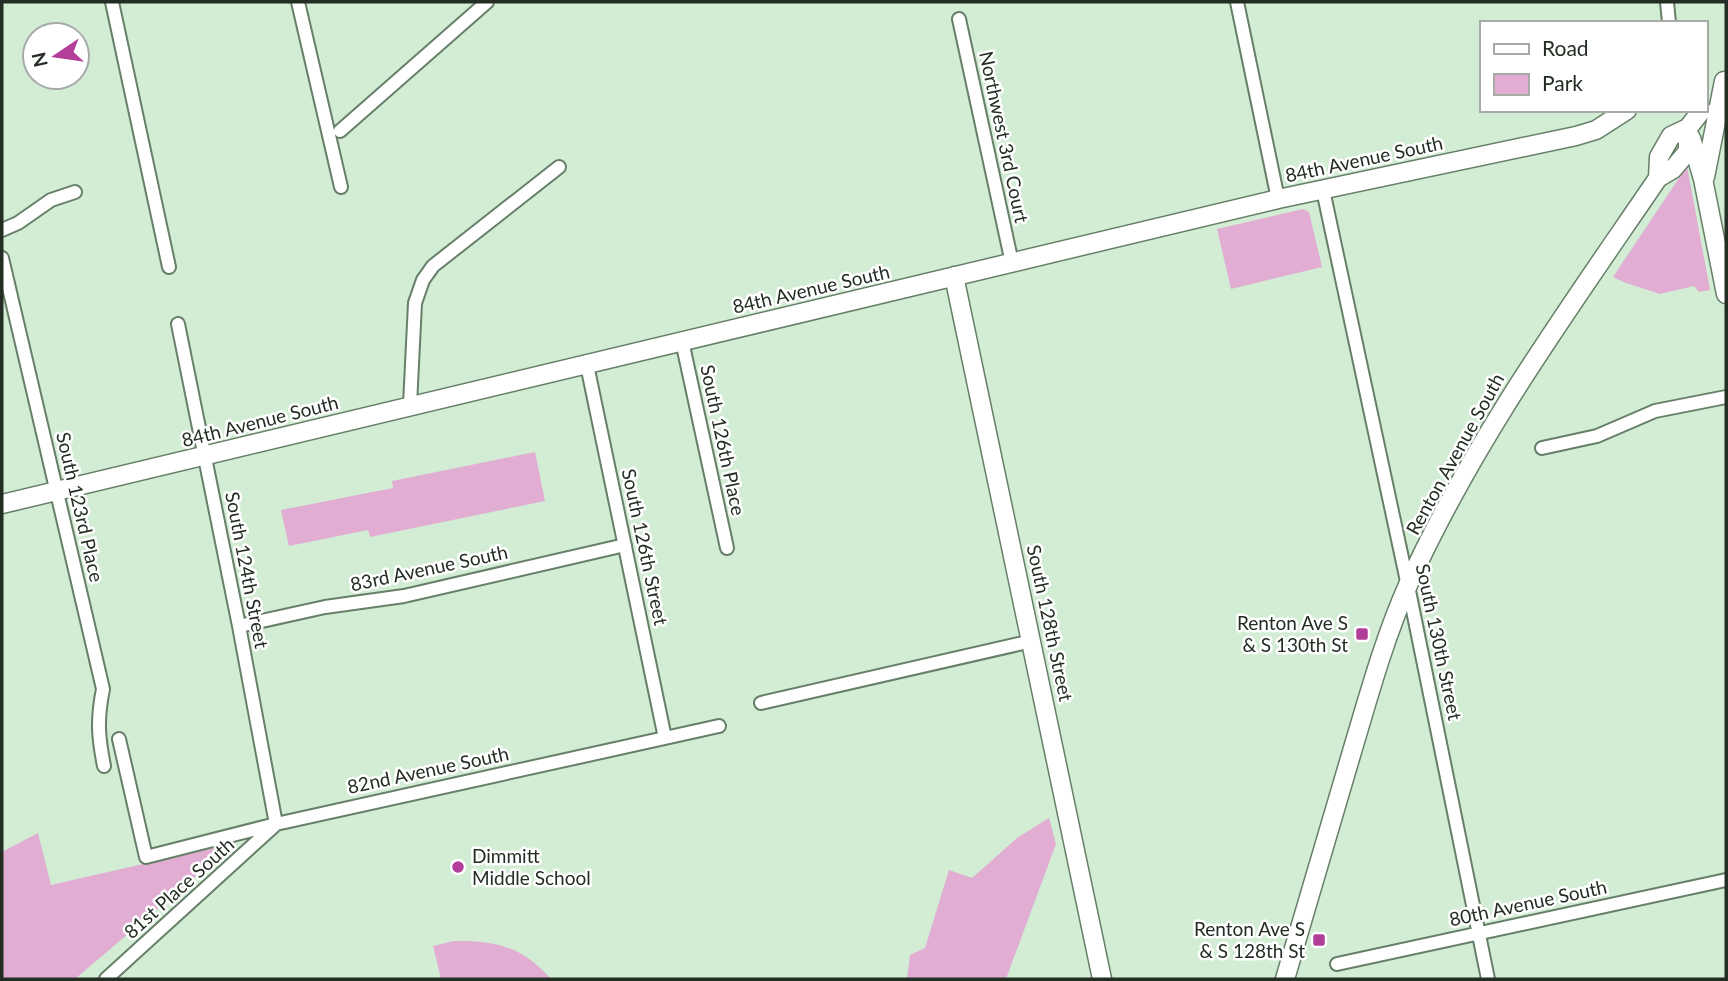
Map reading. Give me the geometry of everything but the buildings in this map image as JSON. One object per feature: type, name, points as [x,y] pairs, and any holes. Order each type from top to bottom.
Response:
[{"type":"street","points":[[111,2],[169,267]]},
{"type":"street","points":[[298,2],[341,187]]},
{"type":"street","points":[[340,131],[487,2]]},
{"type":"street","points":[[1237,2],[1278,199]]},
{"type":"street","points":[[1667,2],[1669,21]]},
{"type":"street","name":"Northwest 3rd Court","points":[[959,19],[1012,263]]},
{"type":"street","points":[[1707,103],[1725,79]]},
{"type":"street","points":[[1704,186],[1725,79]]},
{"type":"street","name":"84th Avenue South","points":[[2,504],[1278,199],[1576,136],[1596,130],[1625,112]]},
{"type":"street","name":"Renton Avenue South","points":[[1285,979],[1367,702],[1408,586],[1457,486],[1526,371],[1658,178],[1673,169],[1688,151],[1688,128],[1700,112]]},
{"type":"street","points":[[1688,128],[1704,186],[1726,293]]},
{"type":"street","points":[[410,405],[415,303],[423,280],[433,266],[559,167]]},
{"type":"street","name":"South 130th Street","points":[[1323,190],[1408,586],[1488,979]]},
{"type":"street","points":[[2,230],[18,223],[51,200],[75,192]]},
{"type":"street","name":"South 123rd Place","points":[[2,258],[103,689],[98,708],[97,733],[104,766]]},
{"type":"street","name":"South 128th Street","points":[[954,276],[1102,979]]},
{"type":"street","name":"South 124th Street","points":[[178,324],[276,824]]},
{"type":"street","name":"South 126th Place","points":[[682,341],[727,548]]},
{"type":"street","name":"South 126th Street","points":[[587,365],[665,738]]},
{"type":"street","points":[[1542,448],[1597,436],[1655,411],[1726,397]]},
{"type":"street","name":"83rd Avenue South","points":[[239,626],[325,607],[404,596],[625,545]]},
{"type":"street","points":[[761,703],[1032,641]]},
{"type":"street","name":"82nd Avenue South","points":[[119,739],[146,857],[276,824],[719,726]]},
{"type":"street","name":"81st Place South","points":[[106,979],[276,824]]},
{"type":"street","name":"80th Avenue South","points":[[1337,964],[1726,880]]},
{"type":"green space","points":[[1687,166],[1710,290],[1699,292],[1694,286],[1660,294],[1613,277]]},
{"type":"green space","points":[[1303,209],[1309,212],[1322,267],[1231,289],[1217,229]]},
{"type":"green space","points":[[535,452],[545,501],[370,537],[368,530],[289,546],[281,510],[393,488],[392,481]]},
{"type":"green space","points":[[1049,818],[1056,844],[1006,979],[907,979],[910,955],[925,948],[949,870],[972,878],[1017,838]]},
{"type":"green space","points":[[38,833],[51,885],[235,843],[75,979],[2,979],[2,852]]},
{"type":"green space","points":[[454,941],[483,942],[508,948],[530,959],[551,979],[441,979],[433,946]]},
{"type":"place","name":"Renton Ave S & S 130th St","points":[[1362,634]]},
{"type":"place","name":"Dimmitt Middle School","points":[[458,867]]},
{"type":"place","name":"Renton Ave S & S 128th St","points":[[1319,940]]}]
